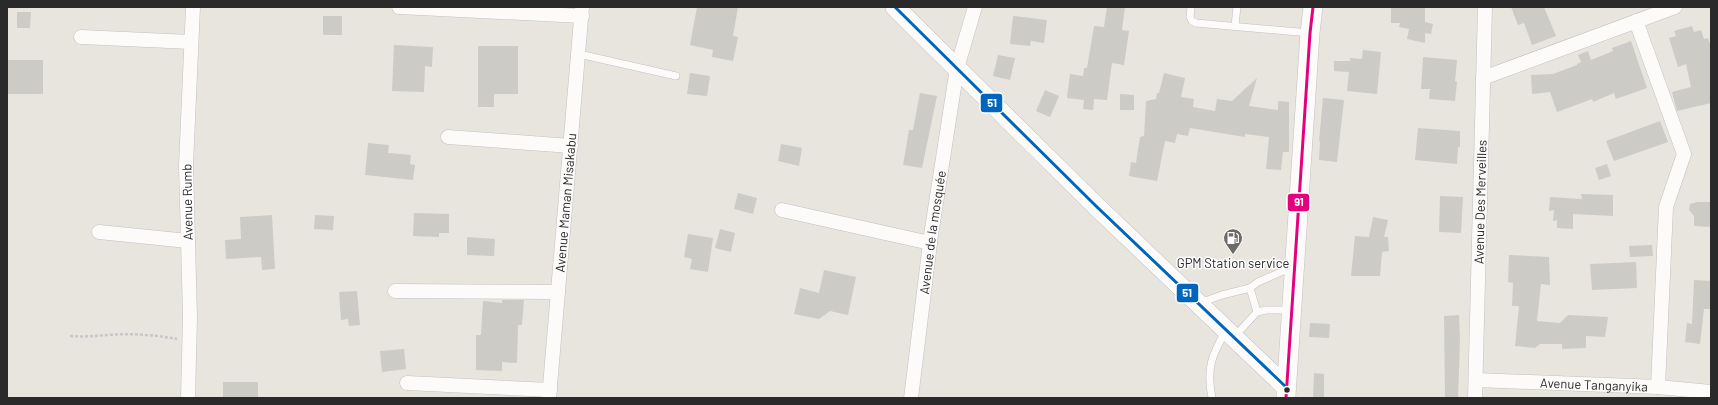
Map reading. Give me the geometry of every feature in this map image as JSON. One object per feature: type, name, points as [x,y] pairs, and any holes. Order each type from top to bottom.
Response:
[{"type":"street","name":"Avenue Rumb","points":[[188,398],[190,340],[186,165],[193,7]]},
{"type":"street","points":[[399,7],[582,12]]},
{"type":"street","points":[[895,7],[1097,207],[1230,333],[1286,393]]},
{"type":"street","name":"Avenue de la mosquée","points":[[911,398],[930,243],[957,68],[975,7]]},
{"type":"street","points":[[1286,393],[1313,7]]},
{"type":"street","name":"Avenue Des Merveilles","points":[[1476,398],[1485,7]]},
{"type":"street","points":[[1483,78],[1675,7]]},
{"type":"street","name":"Avenue Maman Misakabu","points":[[550,394],[572,146],[582,12]]},
{"type":"street","points":[[1636,21],[1684,154],[1666,207],[1658,387]]},
{"type":"street","points":[[81,37],[191,42]]},
{"type":"street","points":[[448,137],[572,146]]},
{"type":"street","points":[[782,210],[930,243]]},
{"type":"street","points":[[99,232],[188,241]]},
{"type":"street","points":[[395,291],[558,292]]},
{"type":"street","name":"Avenue Tanganyika","points":[[1476,380],[1658,387],[1711,392]]},
{"type":"street","points":[[408,383],[550,394]]},
{"type":"lane","points":[[1191,7],[1190,17],[1192,21],[1196,23],[1310,33]]},
{"type":"lane","points":[[1235,26],[1237,7]]},
{"type":"lane","points":[[579,54],[676,76]]},
{"type":"lane","points":[[1198,303],[1222,294],[1250,288],[1258,282],[1294,266]]},
{"type":"lane","points":[[1250,288],[1257,312]]},
{"type":"lane","points":[[1212,398],[1209,383],[1212,355],[1230,333],[1257,312],[1266,310],[1291,310]]},
{"type":"path","points":[[70,336],[88,338],[108,335],[156,336],[190,340]]},
{"type":"building","points":[[697,7],[738,7],[733,36],[738,37],[733,61],[712,57],[713,50],[690,45]]},
{"type":"building","points":[[1107,7],[1125,7],[1122,30],[1129,31],[1124,65],[1112,63],[1107,100],[1094,99],[1093,110],[1083,109],[1084,100],[1067,98],[1070,74],[1083,76],[1084,68],[1087,68],[1094,26],[1104,27]]},
{"type":"building","points":[[1425,7],[1425,22],[1433,24],[1431,34],[1425,33],[1425,43],[1407,39],[1409,29],[1399,27],[1400,23],[1391,23],[1391,8]]},
{"type":"building","points":[[1511,7],[1544,7],[1556,36],[1532,45],[1524,23],[1518,25]]},
{"type":"building","points":[[17,12],[31,12],[30,28],[17,28]]},
{"type":"building","points":[[323,16],[342,16],[342,35],[323,35]]},
{"type":"building","points":[[1013,16],[1047,20],[1044,43],[1031,41],[1030,46],[1010,44]]},
{"type":"building","points":[[1692,26],[1694,32],[1701,30],[1704,39],[1708,38],[1711,47],[1711,103],[1677,111],[1672,92],[1691,87],[1686,64],[1678,67],[1669,38],[1676,36],[1674,31]]},
{"type":"building","points":[[1631,41],[1647,88],[1616,99],[1614,93],[1593,102],[1592,99],[1557,112],[1550,92],[1532,94],[1531,75],[1553,74],[1581,62],[1578,55],[1588,51],[1591,60],[1613,51],[1612,48]]},
{"type":"building","points":[[394,45],[433,47],[432,67],[425,66],[424,92],[392,91]]},
{"type":"building","points":[[478,46],[518,46],[518,94],[494,94],[494,107],[478,107]]},
{"type":"building","points":[[1363,50],[1381,52],[1377,94],[1347,91],[1349,72],[1334,71],[1334,61],[1350,61],[1350,58],[1362,59]]},
{"type":"building","points":[[998,55],[1015,58],[1010,80],[993,76]]},
{"type":"building","points":[[1423,57],[1457,60],[1455,101],[1429,99],[1430,89],[1421,89]]},
{"type":"building","points":[[7,60],[43,60],[43,94],[7,94]]},
{"type":"building","points":[[690,73],[710,76],[707,96],[687,94]]},
{"type":"building","points":[[1164,73],[1185,78],[1181,97],[1194,99],[1193,107],[1215,111],[1217,99],[1232,101],[1257,78],[1249,106],[1278,110],[1278,101],[1289,102],[1289,152],[1283,152],[1281,170],[1266,169],[1269,137],[1245,134],[1245,137],[1190,128],[1188,136],[1177,134],[1175,143],[1165,141],[1157,181],[1129,176],[1131,162],[1136,163],[1140,137],[1144,136],[1146,101],[1156,99]]},
{"type":"building","points":[[1045,90],[1059,96],[1050,117],[1036,111]]},
{"type":"building","points":[[920,93],[937,96],[922,168],[903,165],[909,130],[913,130]]},
{"type":"building","points":[[1120,94],[1134,95],[1134,110],[1120,110]]},
{"type":"building","points":[[1323,98],[1344,100],[1337,162],[1319,160],[1319,141]]},
{"type":"building","points":[[1660,121],[1668,142],[1614,161],[1606,141]]},
{"type":"building","points":[[1418,128],[1460,131],[1460,147],[1458,147],[1457,164],[1415,160]]},
{"type":"building","points":[[368,143],[389,145],[388,153],[411,155],[410,164],[415,165],[413,180],[365,175]]},
{"type":"building","points":[[781,144],[802,148],[799,166],[778,161]]},
{"type":"building","points":[[1607,164],[1611,176],[1599,180],[1595,168]]},
{"type":"building","points":[[738,193],[757,198],[753,214],[734,209]]},
{"type":"building","points":[[1581,194],[1613,195],[1613,216],[1573,214],[1573,229],[1557,228],[1557,220],[1553,221],[1554,210],[1549,211],[1550,197],[1582,199]]},
{"type":"building","points":[[1440,196],[1463,197],[1461,233],[1439,232]]},
{"type":"building","points":[[1697,202],[1711,202],[1711,227],[1694,226],[1694,216],[1689,210],[1690,204]]},
{"type":"building","points":[[414,213],[449,214],[449,233],[439,233],[439,237],[413,236]]},
{"type":"building","points":[[272,215],[275,269],[262,270],[261,257],[226,259],[225,240],[241,239],[240,217]]},
{"type":"building","points":[[315,215],[334,216],[333,230],[314,229]]},
{"type":"building","points":[[1373,217],[1388,220],[1384,237],[1388,237],[1389,251],[1382,252],[1380,276],[1351,276],[1355,236],[1369,237]]},
{"type":"building","points":[[720,229],[735,233],[731,252],[715,248]]},
{"type":"building","points":[[688,234],[713,238],[708,272],[690,269],[692,259],[684,257]]},
{"type":"building","points":[[467,237],[495,239],[494,256],[467,255]]},
{"type":"building","points":[[1652,245],[1653,256],[1630,257],[1629,246]]},
{"type":"building","points":[[1509,255],[1549,257],[1550,285],[1541,284],[1537,321],[1560,323],[1568,315],[1608,317],[1605,337],[1586,336],[1586,348],[1562,349],[1562,344],[1540,344],[1535,348],[1515,346],[1519,306],[1512,306],[1513,283],[1508,282]]},
{"type":"building","points":[[1636,262],[1637,288],[1592,290],[1590,264]]},
{"type":"building","points":[[824,270],[856,277],[848,315],[830,311],[819,319],[794,314],[800,288],[819,293]]},
{"type":"building","points":[[1694,280],[1711,281],[1711,309],[1704,309],[1700,344],[1685,342],[1687,323],[1692,324]]},
{"type":"building","points":[[357,291],[360,325],[349,326],[348,319],[341,320],[339,292]]},
{"type":"building","points":[[502,300],[524,300],[522,325],[518,325],[517,363],[502,362],[502,371],[476,370],[476,335],[481,335],[483,301],[502,303]]},
{"type":"building","points":[[1459,315],[1460,339],[1458,398],[1445,398],[1444,316]]},
{"type":"building","points":[[1310,323],[1330,324],[1329,338],[1309,337]]},
{"type":"building","points":[[404,349],[406,369],[382,372],[380,351]]},
{"type":"building","points":[[1314,373],[1324,374],[1324,398],[1313,398]]},
{"type":"building","points":[[223,382],[258,382],[258,398],[223,398]]},
{"type":"transit line","name":"51","points":[[895,7],[1097,207],[1286,387]]},
{"type":"transit line","name":"91","points":[[1286,398],[1310,33],[1313,7]]},
{"type":"place","name":"GPM Station service","points":[[1233,255]]}]
